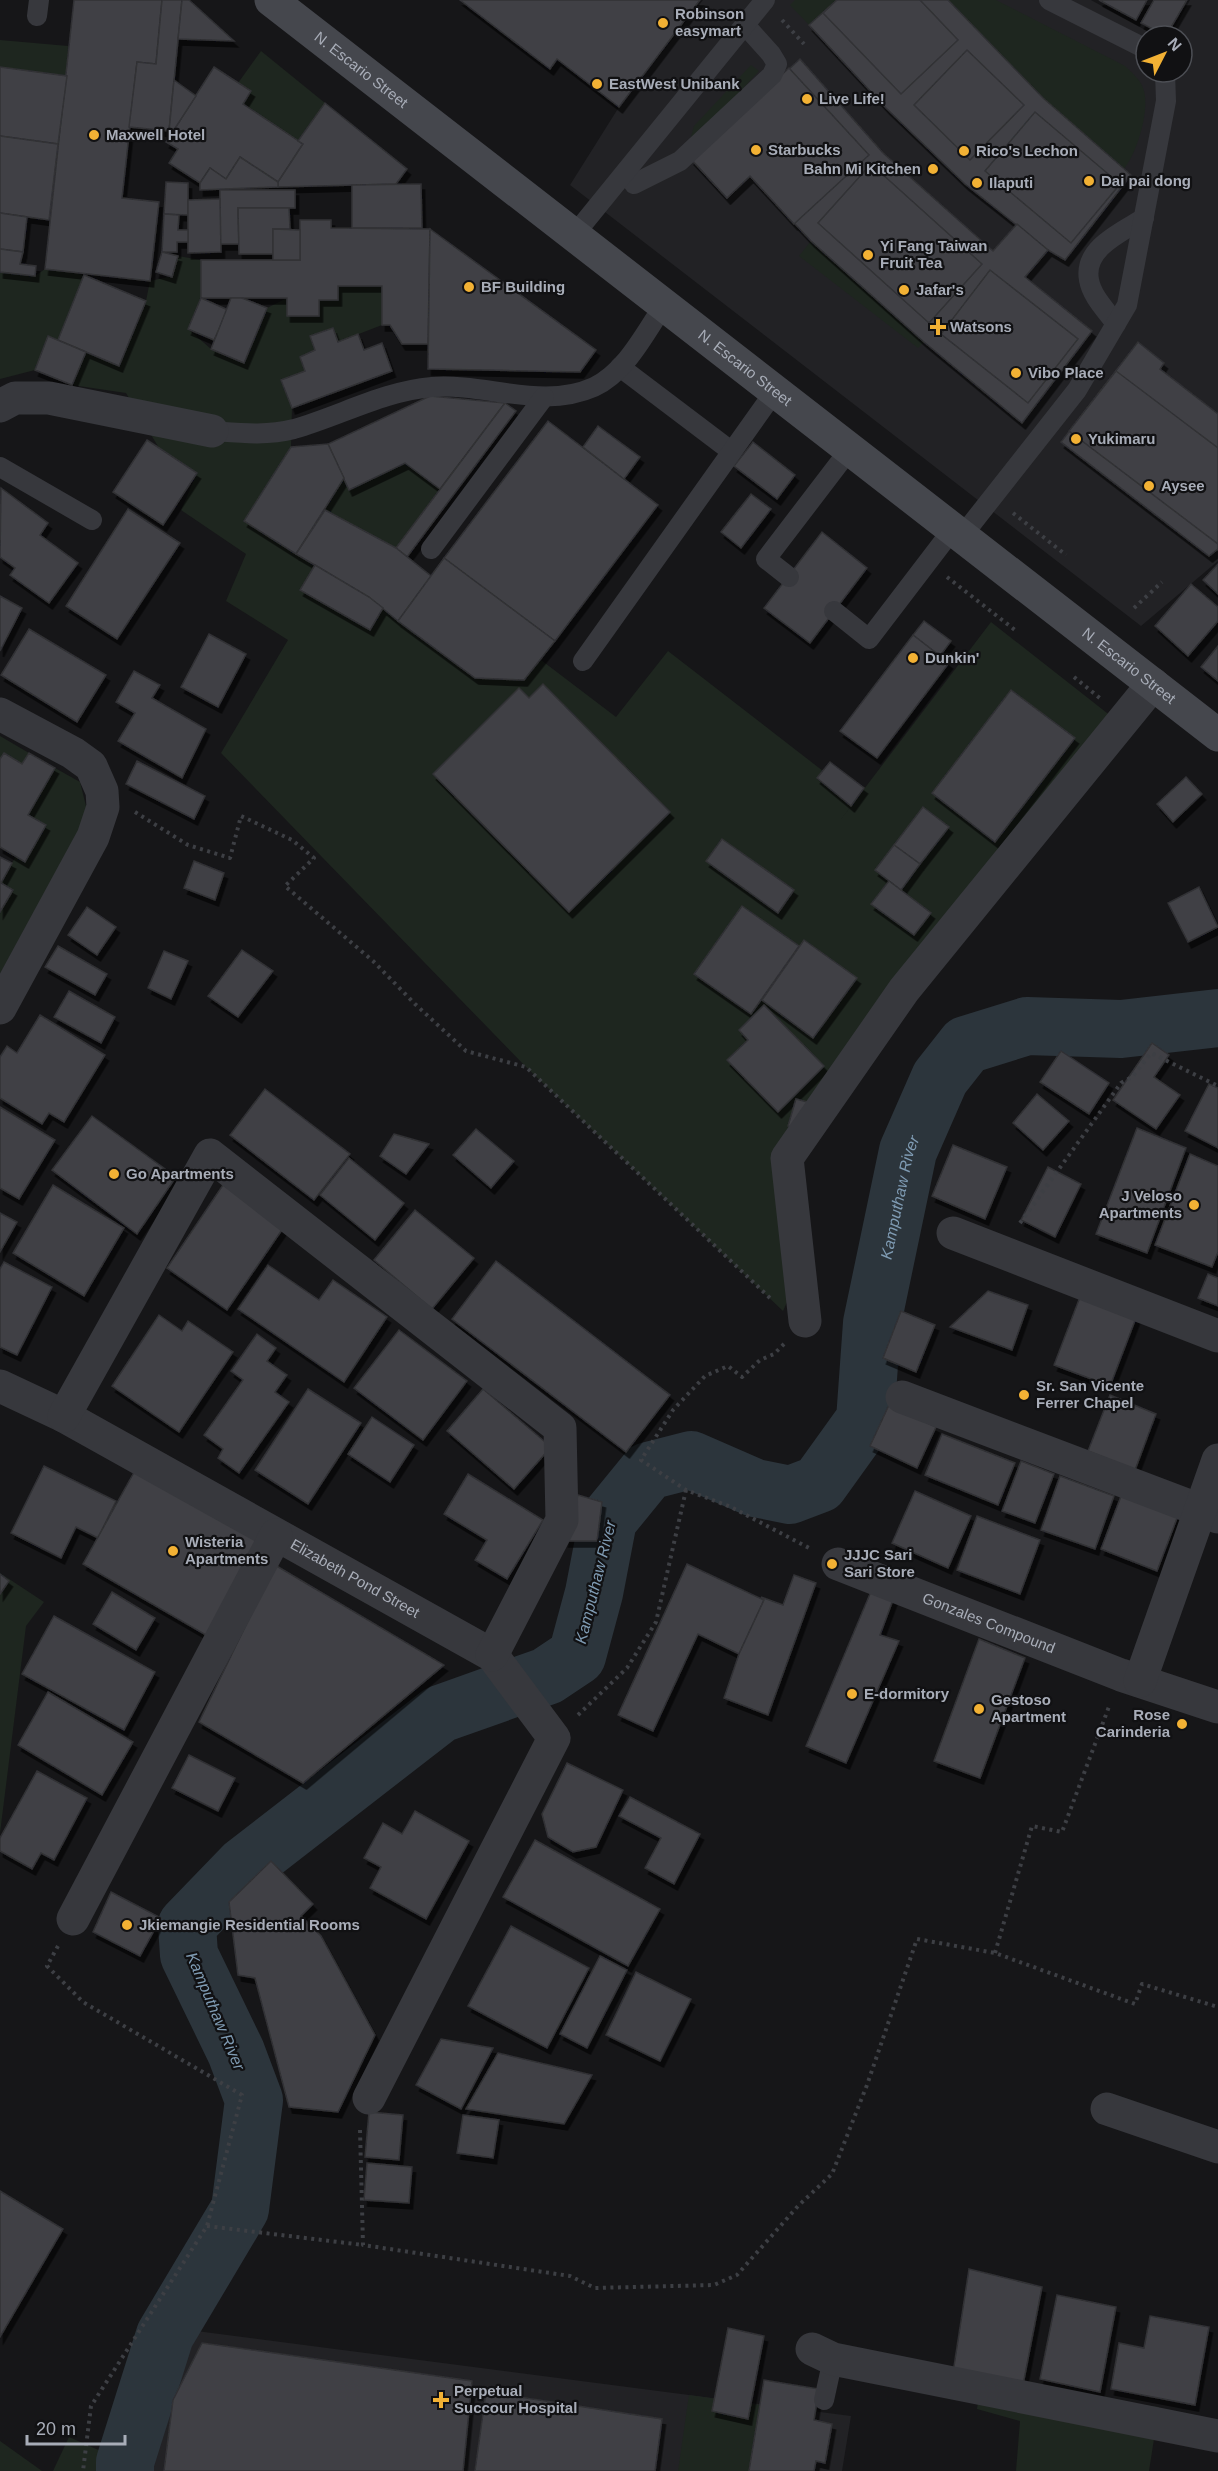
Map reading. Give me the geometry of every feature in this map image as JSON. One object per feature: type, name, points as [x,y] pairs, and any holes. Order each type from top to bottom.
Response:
[{"type":"main road","name":"N. Escario Street","points":[[271,0],[1218,735]]},
{"type":"street","points":[[0,406],[15,398],[49,398],[212,431]]},
{"type":"street","points":[[805,1321],[787,1158],[904,990],[1153,684]]},
{"type":"street","points":[[0,714],[73,753],[91,766],[102,791],[103,807],[93,837],[0,1008]]},
{"type":"street","points":[[64,1416],[210,1155],[560,1428],[562,1520],[497,1662]]},
{"type":"street","points":[[953,1233],[1218,1336]]},
{"type":"street","name":"Elizabeth Pond Street","points":[[0,1386],[64,1416],[276,1534],[497,1662],[554,1738]]},
{"type":"street","points":[[902,1396],[1209,1514]]},
{"type":"street","points":[[1131,1678],[1209,1514],[1218,1460]]},
{"type":"street","points":[[73,1919],[276,1534]]},
{"type":"street","name":"Gonzales Compound","points":[[838,1564],[1131,1678],[1218,1707]]},
{"type":"street","points":[[369,2098],[554,1738]]},
{"type":"street","points":[[1107,2109],[1218,2147]]},
{"type":"street","points":[[823,2354],[1218,2436]]},
{"type":"lane","points":[[574,235],[765,0]]},
{"type":"lane","points":[[1049,0],[1134,44]]},
{"type":"lane","points":[[634,184],[680,161],[772,75],[777,64],[745,25]]},
{"type":"lane","points":[[834,612],[868,639],[928,561],[992,496],[1077,390],[1127,305],[1166,101],[1165,84]]},
{"type":"lane","points":[[1116,324],[1096,297],[1089,280],[1090,262],[1102,244],[1144,218]]},
{"type":"lane","points":[[212,431],[263,435],[292,429],[410,390],[434,387],[544,397],[579,393],[607,380],[620,367],[664,305]]},
{"type":"lane","points":[[620,367],[731,451]]},
{"type":"lane","points":[[583,661],[775,391]]},
{"type":"lane","points":[[431,549],[544,397]]},
{"type":"lane","points":[[789,577],[766,560],[850,449]]},
{"type":"lane","points":[[0,467],[92,520]]},
{"type":"lane","points":[[823,2354],[824,2400]]},
{"type":"path","points":[[992,496],[1066,555]]},
{"type":"path","points":[[928,561],[1015,630]]},
{"type":"path","points":[[1134,608],[1162,582]]},
{"type":"path","points":[[102,791],[188,845],[230,858],[241,816],[291,840],[314,858],[285,886],[373,961],[466,1051],[526,1067],[783,1311],[805,1321],[774,1354],[760,1360],[742,1377],[728,1366],[705,1376],[673,1410],[641,1460],[686,1490],[731,1507],[838,1564]]},
{"type":"path","points":[[1000,1251],[1121,1083],[1132,1077],[1151,1053],[1218,1086]]},
{"type":"path","points":[[554,1738],[627,1668],[656,1622],[686,1490]]},
{"type":"path","points":[[995,1953],[1032,1826],[1062,1832],[1131,1678]]},
{"type":"path","points":[[73,1919],[46,1966],[83,2002],[242,2096],[207,2226],[92,2406],[83,2471]]},
{"type":"path","points":[[207,2226],[363,2245],[570,2276],[595,2288],[714,2284],[736,2275],[798,2206],[832,2174],[867,2085],[917,1939],[995,1953],[1135,2004],[1142,1984],[1218,2007]]},
{"type":"path","points":[[363,2245],[360,2118],[369,2098]]},
{"type":"shaded area","name":"Vibo Place","points":[[703,0],[1091,0],[1134,24],[1134,84],[1194,84],[1194,24],[1177,24],[1190,0],[1218,0],[1218,561],[1141,626],[570,185],[619,107]]},
{"type":"shaded area","points":[[795,0],[837,0],[809,25],[790,5]]},
{"type":"shaded area","points":[[948,0],[996,0],[1125,66],[1134,75],[1134,84],[1142,85],[1145,107],[1138,142],[1124,169],[1043,98]]},
{"type":"shaded area","points":[[0,40],[68,46],[67,76],[0,67]]},
{"type":"shaded area","points":[[261,51],[325,103],[298,141],[243,104],[238,83]]},
{"type":"shaded area","points":[[751,65],[759,71],[688,148],[694,126]]},
{"type":"shaded area","points":[[811,241],[924,342],[918,348],[799,256]]},
{"type":"shaded area","points":[[178,256],[201,260],[201,298],[188,329],[211,349],[244,363],[267,308],[287,298],[319,316],[319,300],[338,286],[382,286],[382,325],[338,342],[333,329],[310,336],[315,350],[300,357],[305,371],[281,381],[292,408],[291,447],[244,521],[315,565],[301,590],[369,630],[383,608],[475,678],[524,680],[541,660],[616,717],[668,651],[823,771],[817,779],[851,806],[839,822],[991,622],[1121,724],[780,1169],[797,1280],[783,1311],[526,1067],[221,753],[288,640],[226,601],[246,554],[181,510],[197,473],[159,448],[126,393],[72,385],[86,352],[146,301],[150,281],[172,276]]},
{"type":"shaded area","points":[[45,269],[84,275],[58,340],[48,337],[35,370],[0,379],[0,272],[35,276]]},
{"type":"shaded area","points":[[405,463],[440,489],[396,548],[325,510],[344,478],[349,490]]},
{"type":"shaded area","points":[[0,736],[29,753],[22,764],[4,753],[0,759]]},
{"type":"shaded area","points":[[55,768],[80,782],[88,814],[0,974],[0,912],[13,890],[1,883],[16,856],[25,861],[46,826],[28,815]]},
{"type":"shaded area","points":[[0,1573],[44,1602],[26,1626],[0,1833]]},
{"type":"shaded area","name":"Perpetual Succour Hospital","points":[[181,2329],[851,2416],[842,2471],[137,2471]]},
{"type":"shaded area","points":[[981,2382],[1159,2407],[1149,2471],[1016,2471],[1020,2421],[977,2409]]},
{"type":"shaded area","points":[[689,2395],[760,2405],[749,2471],[678,2471]]},
{"type":"shaded area","points":[[69,2437],[137,2467],[137,2471],[53,2471]]},
{"type":"shaded area","points":[[0,2441],[42,2471],[0,2471]]},
{"type":"building","name":"Maxwell Hotel","points":[[74,0],[162,0],[156,64],[137,62],[122,198],[159,202],[150,281],[45,269]]},
{"type":"building","points":[[162,0],[182,0],[169,131],[129,127],[137,62],[156,64]]},
{"type":"building","points":[[182,0],[189,0],[234,41],[178,39]]},
{"type":"building","points":[[460,0],[700,0],[619,107],[557,59],[550,69]]},
{"type":"building","points":[[837,0],[948,0],[1043,98],[1131,175],[1065,260],[1048,250],[965,184],[886,108],[809,25]]},
{"type":"building","points":[[837,0],[920,0],[958,40],[901,94],[823,13]]},
{"type":"building","points":[[1099,0],[1147,0],[1136,20]]},
{"type":"building","points":[[1154,0],[1187,0],[1173,24],[1141,23]]},
{"type":"building","points":[[967,50],[1024,105],[970,160],[914,105]]},
{"type":"building","points":[[800,59],[883,153],[993,251],[1017,224],[1048,250],[1025,277],[1092,331],[1022,423],[924,342],[811,241],[750,176],[727,198],[691,159]]},
{"type":"building","points":[[0,67],[67,76],[58,144],[0,136]]},
{"type":"building","points":[[214,67],[251,91],[243,104],[303,144],[278,182],[240,157],[226,179],[210,168],[200,183],[169,163],[178,149],[166,142]]},
{"type":"building","points":[[789,68],[869,155],[794,224],[750,176],[727,198],[691,159]]},
{"type":"building","points":[[174,80],[196,96],[172,133],[169,131]]},
{"type":"building","points":[[325,103],[407,169],[396,184],[278,187],[278,182],[303,144],[298,141]]},
{"type":"building","points":[[1035,112],[1120,184],[1071,243],[985,171]]},
{"type":"building","points":[[0,136],[58,144],[49,220],[0,213]]},
{"type":"building","points":[[240,157],[278,182],[278,187],[200,190],[200,183],[210,168],[226,179]]},
{"type":"building","points":[[871,164],[982,264],[929,323],[818,223]]},
{"type":"building","points":[[166,182],[188,183],[188,215],[164,214]]},
{"type":"building","points":[[421,184],[422,228],[352,228],[352,185]]},
{"type":"building","points":[[220,190],[295,190],[295,208],[238,208],[239,244],[220,244]]},
{"type":"building","points":[[220,199],[221,252],[188,253],[188,200]]},
{"type":"building","points":[[238,208],[289,208],[290,229],[273,229],[273,254],[239,254]]},
{"type":"building","points":[[0,213],[27,217],[23,252],[0,249]]},
{"type":"building","points":[[164,214],[179,215],[178,230],[188,230],[188,242],[177,242],[177,252],[162,252]]},
{"type":"building","points":[[300,220],[331,220],[331,228],[430,229],[428,344],[402,344],[390,325],[382,325],[382,286],[338,286],[338,300],[319,300],[319,316],[287,316],[287,298],[201,298],[201,260],[300,260]]},
{"type":"building","points":[[273,229],[300,230],[300,260],[273,260]]},
{"type":"building","name":"BF Building","points":[[430,229],[596,350],[580,372],[428,369]]},
{"type":"building","points":[[0,249],[23,252],[20,264],[36,266],[35,276],[0,272]]},
{"type":"building","points":[[162,252],[178,256],[172,277],[156,272]]},
{"type":"building","points":[[990,270],[1078,339],[1028,403],[941,334]]},
{"type":"building","points":[[84,275],[146,301],[119,366],[58,340]]},
{"type":"building","points":[[201,298],[228,310],[214,340],[188,329]]},
{"type":"building","points":[[231,298],[242,298],[267,308],[244,363],[211,349]]},
{"type":"building","points":[[333,328],[338,342],[358,334],[364,350],[382,343],[392,371],[292,408],[281,380],[305,371],[300,357],[315,350],[310,336]]},
{"type":"building","points":[[48,336],[86,352],[72,385],[35,370]]},
{"type":"building","points":[[1138,342],[1164,363],[1160,369],[1218,414],[1218,549],[1209,556],[1061,442]]},
{"type":"building","points":[[1116,371],[1218,448],[1218,544],[1069,431]]},
{"type":"building","points":[[430,396],[505,403],[440,489],[405,463],[349,490],[328,444]]},
{"type":"building","points":[[505,403],[516,411],[407,557],[396,548]]},
{"type":"building","points":[[548,421],[658,505],[555,641],[444,558]]},
{"type":"building","points":[[598,426],[640,457],[624,479],[583,447]]},
{"type":"building","points":[[147,440],[197,473],[163,525],[113,492]]},
{"type":"building","points":[[753,442],[795,475],[777,499],[734,466]]},
{"type":"building","points":[[328,444],[344,478],[296,554],[244,521],[291,447]]},
{"type":"building","points":[[1,488],[48,523],[40,535],[78,563],[49,603],[10,575],[15,568],[0,557]]},
{"type":"building","points":[[751,494],[771,509],[741,548],[721,532]]},
{"type":"building","points":[[128,509],[180,543],[117,639],[66,606]]},
{"type":"building","points":[[325,510],[396,548],[431,576],[398,621],[369,597],[296,554]]},
{"type":"building","points":[[822,532],[867,568],[810,643],[764,608]]},
{"type":"building","points":[[444,558],[555,641],[524,680],[475,678],[398,621]]},
{"type":"building","points":[[1218,564],[1218,594],[1203,580]]},
{"type":"building","points":[[315,565],[369,597],[383,608],[370,630],[300,590]]},
{"type":"building","points":[[1191,584],[1218,607],[1218,621],[1188,656],[1155,626]]},
{"type":"building","points":[[0,596],[22,608],[0,651]]},
{"type":"building","points":[[924,621],[951,641],[940,656],[913,635]]},
{"type":"building","points":[[29,629],[106,675],[77,722],[1,675]]},
{"type":"building","points":[[209,634],[246,654],[218,707],[181,687]]},
{"type":"building","points":[[913,635],[949,663],[877,758],[840,731]]},
{"type":"building","points":[[1218,646],[1218,681],[1201,667]]},
{"type":"building","points":[[134,671],[160,685],[152,698],[206,729],[182,778],[118,741],[135,713],[116,702]]},
{"type":"building","points":[[543,684],[670,812],[569,912],[433,774],[519,688],[529,698]]},
{"type":"building","points":[[1011,690],[1075,738],[995,842],[932,793]]},
{"type":"building","points":[[4,753],[22,764],[29,753],[55,768],[28,815],[46,825],[25,862],[0,847],[0,759]]},
{"type":"building","points":[[137,761],[205,796],[194,819],[126,784]]},
{"type":"building","points":[[830,762],[864,788],[851,806],[817,778]]},
{"type":"building","points":[[1186,777],[1202,794],[1173,822],[1157,804]]},
{"type":"building","points":[[923,807],[949,827],[920,864],[894,845]]},
{"type":"building","points":[[722,839],[794,890],[778,913],[706,861]]},
{"type":"building","points":[[894,845],[920,864],[901,890],[875,870]]},
{"type":"building","points":[[0,857],[12,863],[1,883],[13,890],[0,912]]},
{"type":"building","points":[[194,861],[224,873],[215,900],[184,888]]},
{"type":"building","points":[[889,881],[931,913],[914,935],[871,904]]},
{"type":"building","points":[[1199,887],[1218,927],[1188,942],[1168,903]]},
{"type":"building","points":[[742,906],[799,946],[751,1014],[694,974]]},
{"type":"building","points":[[87,907],[116,927],[97,955],[68,935]]},
{"type":"building","points":[[804,940],[857,978],[813,1038],[762,1000]]},
{"type":"building","points":[[58,946],[107,974],[95,995],[45,967]]},
{"type":"building","points":[[242,950],[273,971],[238,1017],[208,996]]},
{"type":"building","points":[[164,951],[188,961],[171,999],[148,988]]},
{"type":"building","points":[[69,991],[115,1017],[101,1043],[54,1017]]},
{"type":"building","points":[[764,1005],[824,1066],[778,1112],[727,1060],[748,1040],[739,1030]]},
{"type":"building","points":[[40,1015],[105,1055],[64,1122],[49,1113],[42,1124],[0,1098],[0,1057],[7,1046],[17,1053]]},
{"type":"building","points":[[1152,1043],[1169,1055],[1154,1077],[1180,1095],[1156,1129],[1113,1100]]},
{"type":"building","points":[[1061,1051],[1109,1083],[1089,1114],[1040,1082]]},
{"type":"building","points":[[1209,1084],[1218,1088],[1218,1148],[1185,1131]]},
{"type":"building","points":[[265,1089],[350,1154],[314,1200],[230,1135]]},
{"type":"building","points":[[1037,1094],[1069,1121],[1043,1150],[1013,1123]]},
{"type":"building","points":[[796,1099],[811,1103],[803,1130],[788,1126]]},
{"type":"building","points":[[0,1107],[55,1140],[19,1199],[0,1188]]},
{"type":"building","name":"Go Apartments","points":[[92,1116],[176,1177],[137,1234],[52,1170]]},
{"type":"building","points":[[1137,1128],[1186,1148],[1147,1253],[1096,1234]]},
{"type":"building","points":[[476,1129],[514,1161],[491,1188],[453,1155]]},
{"type":"building","points":[[394,1134],[429,1144],[406,1174],[380,1156]]},
{"type":"building","points":[[953,1145],[1007,1167],[985,1219],[932,1196]]},
{"type":"building","name":"J Veloso Apartments","points":[[1190,1154],[1218,1166],[1218,1252],[1212,1267],[1155,1245]]},
{"type":"building","points":[[349,1158],[404,1203],[375,1240],[320,1195]]},
{"type":"building","points":[[1048,1167],[1081,1184],[1055,1237],[1021,1220]]},
{"type":"building","points":[[53,1185],[124,1228],[84,1296],[13,1253]]},
{"type":"building","points":[[223,1185],[284,1227],[227,1310],[167,1268]]},
{"type":"building","points":[[415,1210],[474,1258],[432,1309],[374,1260]]},
{"type":"building","points":[[0,1213],[17,1222],[0,1252]]},
{"type":"building","points":[[496,1261],[670,1395],[626,1452],[452,1319]]},
{"type":"building","points":[[4,1262],[52,1287],[17,1355],[0,1347],[0,1269]]},
{"type":"building","points":[[268,1265],[319,1300],[333,1280],[387,1317],[344,1382],[238,1309]]},
{"type":"building","points":[[1208,1274],[1218,1278],[1218,1306],[1198,1298]]},
{"type":"building","points":[[988,1291],[1028,1305],[1012,1350],[950,1327]]},
{"type":"building","points":[[1080,1297],[1136,1318],[1110,1386],[1054,1365]]},
{"type":"building","points":[[901,1311],[935,1325],[916,1372],[883,1358]]},
{"type":"building","points":[[159,1315],[182,1331],[188,1321],[233,1352],[179,1432],[112,1386]]},
{"type":"building","points":[[399,1330],[467,1381],[423,1440],[354,1388]]},
{"type":"building","points":[[257,1334],[276,1348],[267,1361],[287,1375],[275,1392],[289,1402],[239,1473],[218,1458],[223,1449],[204,1435],[243,1380],[231,1371]]},
{"type":"building","points":[[308,1389],[361,1423],[308,1504],[255,1470]]},
{"type":"building","points":[[483,1389],[551,1447],[514,1489],[447,1431]]},
{"type":"building","points":[[1110,1395],[1156,1414],[1135,1470],[1088,1451]]},
{"type":"building","points":[[889,1405],[936,1427],[917,1468],[870,1446]]},
{"type":"building","points":[[372,1417],[414,1445],[390,1482],[348,1454]]},
{"type":"building","points":[[942,1434],[1015,1463],[998,1505],[925,1475]]},
{"type":"building","points":[[1021,1461],[1054,1474],[1035,1523],[1002,1511]]},
{"type":"building","points":[[44,1466],[116,1501],[98,1538],[76,1527],[61,1558],[11,1533]]},
{"type":"building","name":"Wisteria Apartments","points":[[137,1467],[262,1538],[211,1638],[83,1564]]},
{"type":"building","points":[[468,1474],[543,1520],[507,1579],[475,1560],[487,1540],[444,1514]]},
{"type":"building","points":[[1060,1476],[1114,1496],[1095,1549],[1041,1530]]},
{"type":"building","points":[[915,1491],[971,1516],[948,1568],[892,1543]]},
{"type":"building","points":[[1123,1491],[1179,1513],[1157,1571],[1101,1549]]},
{"type":"building","points":[[578,1495],[602,1502],[597,1541],[565,1541]]},
{"type":"building","points":[[977,1516],[1040,1540],[1020,1594],[957,1570]]},
{"type":"building","points":[[687,1564],[764,1600],[739,1654],[698,1634],[653,1731],[618,1715]]},
{"type":"building","points":[[275,1565],[444,1665],[303,1783],[199,1722]]},
{"type":"building","points":[[0,1574],[9,1581],[0,1594]]},
{"type":"building","points":[[794,1575],[816,1583],[768,1715],[724,1698],[739,1654],[764,1600],[761,1597],[783,1605]]},
{"type":"building","name":"E-dormitory","points":[[875,1582],[896,1592],[880,1635],[899,1641],[846,1763],[806,1746]]},
{"type":"building","points":[[112,1592],[155,1618],[136,1650],[93,1624]]},
{"type":"building","points":[[54,1616],[155,1672],[124,1730],[22,1674]]},
{"type":"building","name":"Gestoso Apartment","points":[[979,1639],[1025,1658],[980,1778],[934,1761]]},
{"type":"building","points":[[48,1692],[133,1742],[102,1795],[18,1745]]},
{"type":"building","points":[[189,1755],[235,1778],[218,1811],[172,1788]]},
{"type":"building","points":[[567,1763],[623,1790],[596,1847],[573,1852],[548,1837],[542,1814]]},
{"type":"building","points":[[37,1771],[87,1798],[54,1860],[41,1853],[32,1869],[0,1851],[0,1838]]},
{"type":"building","points":[[630,1797],[700,1834],[674,1884],[645,1868],[661,1838],[619,1816]]},
{"type":"building","points":[[415,1811],[469,1841],[426,1919],[370,1888],[381,1867],[364,1858],[383,1823],[402,1834]]},
{"type":"building","points":[[535,1840],[660,1909],[628,1966],[503,1897]]},
{"type":"building","points":[[271,1861],[313,1904],[301,1916],[321,1936],[375,2035],[338,2112],[289,2107],[255,1978],[238,1975],[229,1902]]},
{"type":"building","name":"Jkiemangie Residential Rooms","points":[[111,1892],[161,1918],[140,1956],[93,1932]]},
{"type":"building","points":[[511,1926],[589,1968],[547,2048],[468,2006]]},
{"type":"building","points":[[600,1956],[627,1970],[587,2048],[560,2034]]},
{"type":"building","points":[[636,1972],[691,1999],[660,2061],[606,2035]]},
{"type":"building","points":[[441,2039],[493,2048],[461,2109],[416,2085]]},
{"type":"building","points":[[498,2053],[592,2075],[564,2124],[466,2109]]},
{"type":"building","points":[[369,2112],[403,2115],[399,2160],[365,2157]]},
{"type":"building","points":[[463,2115],[499,2120],[493,2158],[457,2153]]},
{"type":"building","points":[[367,2163],[412,2167],[409,2203],[364,2200]]},
{"type":"building","points":[[0,2191],[63,2229],[0,2337]]},
{"type":"building","points":[[969,2269],[1042,2287],[1023,2385],[953,2373]]},
{"type":"building","points":[[1057,2295],[1116,2307],[1100,2392],[1040,2379]]},
{"type":"building","points":[[1150,2316],[1209,2327],[1195,2405],[1111,2389],[1119,2343],[1144,2348]]},
{"type":"building","points":[[728,2328],[764,2336],[748,2419],[712,2411]]},
{"type":"building","points":[[202,2343],[472,2381],[463,2471],[164,2471],[173,2400]]},
{"type":"building","points":[[764,2380],[819,2389],[814,2420],[832,2424],[825,2463],[816,2461],[814,2471],[749,2471]]},
{"type":"building","points":[[486,2392],[662,2419],[655,2471],[475,2471]]},
{"type":"waterway","name":"Kamputhaw River","points":[[125,2471],[125,2462],[165,2335],[240,2209],[254,2100],[236,2052],[189,1955],[187,1925],[244,1866],[440,1714],[547,1676],[577,1656],[594,1593],[608,1520],[648,1471],[691,1460],[755,1488],[790,1495],[819,1484],[865,1420],[872,1323],[908,1151],[940,1078],[966,1045],[1027,1026],[1121,1029],[1218,1018]]},
{"type":"place","name":"Robinson easymart","points":[[663,23]]},
{"type":"place","name":"EastWest Unibank","points":[[597,84]]},
{"type":"place","name":"Live Life!","points":[[807,99]]},
{"type":"place","name":"Maxwell Hotel","points":[[94,135]]},
{"type":"place","name":"Starbucks","points":[[756,150]]},
{"type":"place","name":"Rico's Lechon","points":[[964,151]]},
{"type":"place","name":"Bahn Mi Kitchen","points":[[933,169]]},
{"type":"place","name":"Dai pai dong","points":[[1089,181]]},
{"type":"place","name":"Ilaputi","points":[[977,183]]},
{"type":"place","name":"Yi Fang Taiwan Fruit Tea","points":[[868,255]]},
{"type":"place","name":"BF Building","points":[[469,287]]},
{"type":"place","name":"Jafar's","points":[[904,290]]},
{"type":"place","name":"Watsons","points":[[938,327]]},
{"type":"place","name":"Vibo Place","points":[[1016,373]]},
{"type":"place","name":"Yukimaru","points":[[1076,439]]},
{"type":"place","name":"Aysee","points":[[1149,486]]},
{"type":"place","name":"Dunkin'","points":[[913,658]]},
{"type":"place","name":"Go Apartments","points":[[114,1174]]},
{"type":"place","name":"J Veloso Apartments","points":[[1194,1205]]},
{"type":"place","name":"Sr. San Vicente Ferrer Chapel","points":[[1024,1395]]},
{"type":"place","name":"Wisteria Apartments","points":[[173,1551]]},
{"type":"place","name":"JJJC Sari Sari Store","points":[[832,1564]]},
{"type":"place","name":"E-dormitory","points":[[852,1694]]},
{"type":"place","name":"Gestoso Apartment","points":[[979,1709]]},
{"type":"place","name":"Rose Carinderia","points":[[1182,1724]]},
{"type":"place","name":"Jkiemangie Residential Rooms","points":[[127,1925]]},
{"type":"place","name":"Perpetual Succour Hospital","points":[[441,2400]]}]
